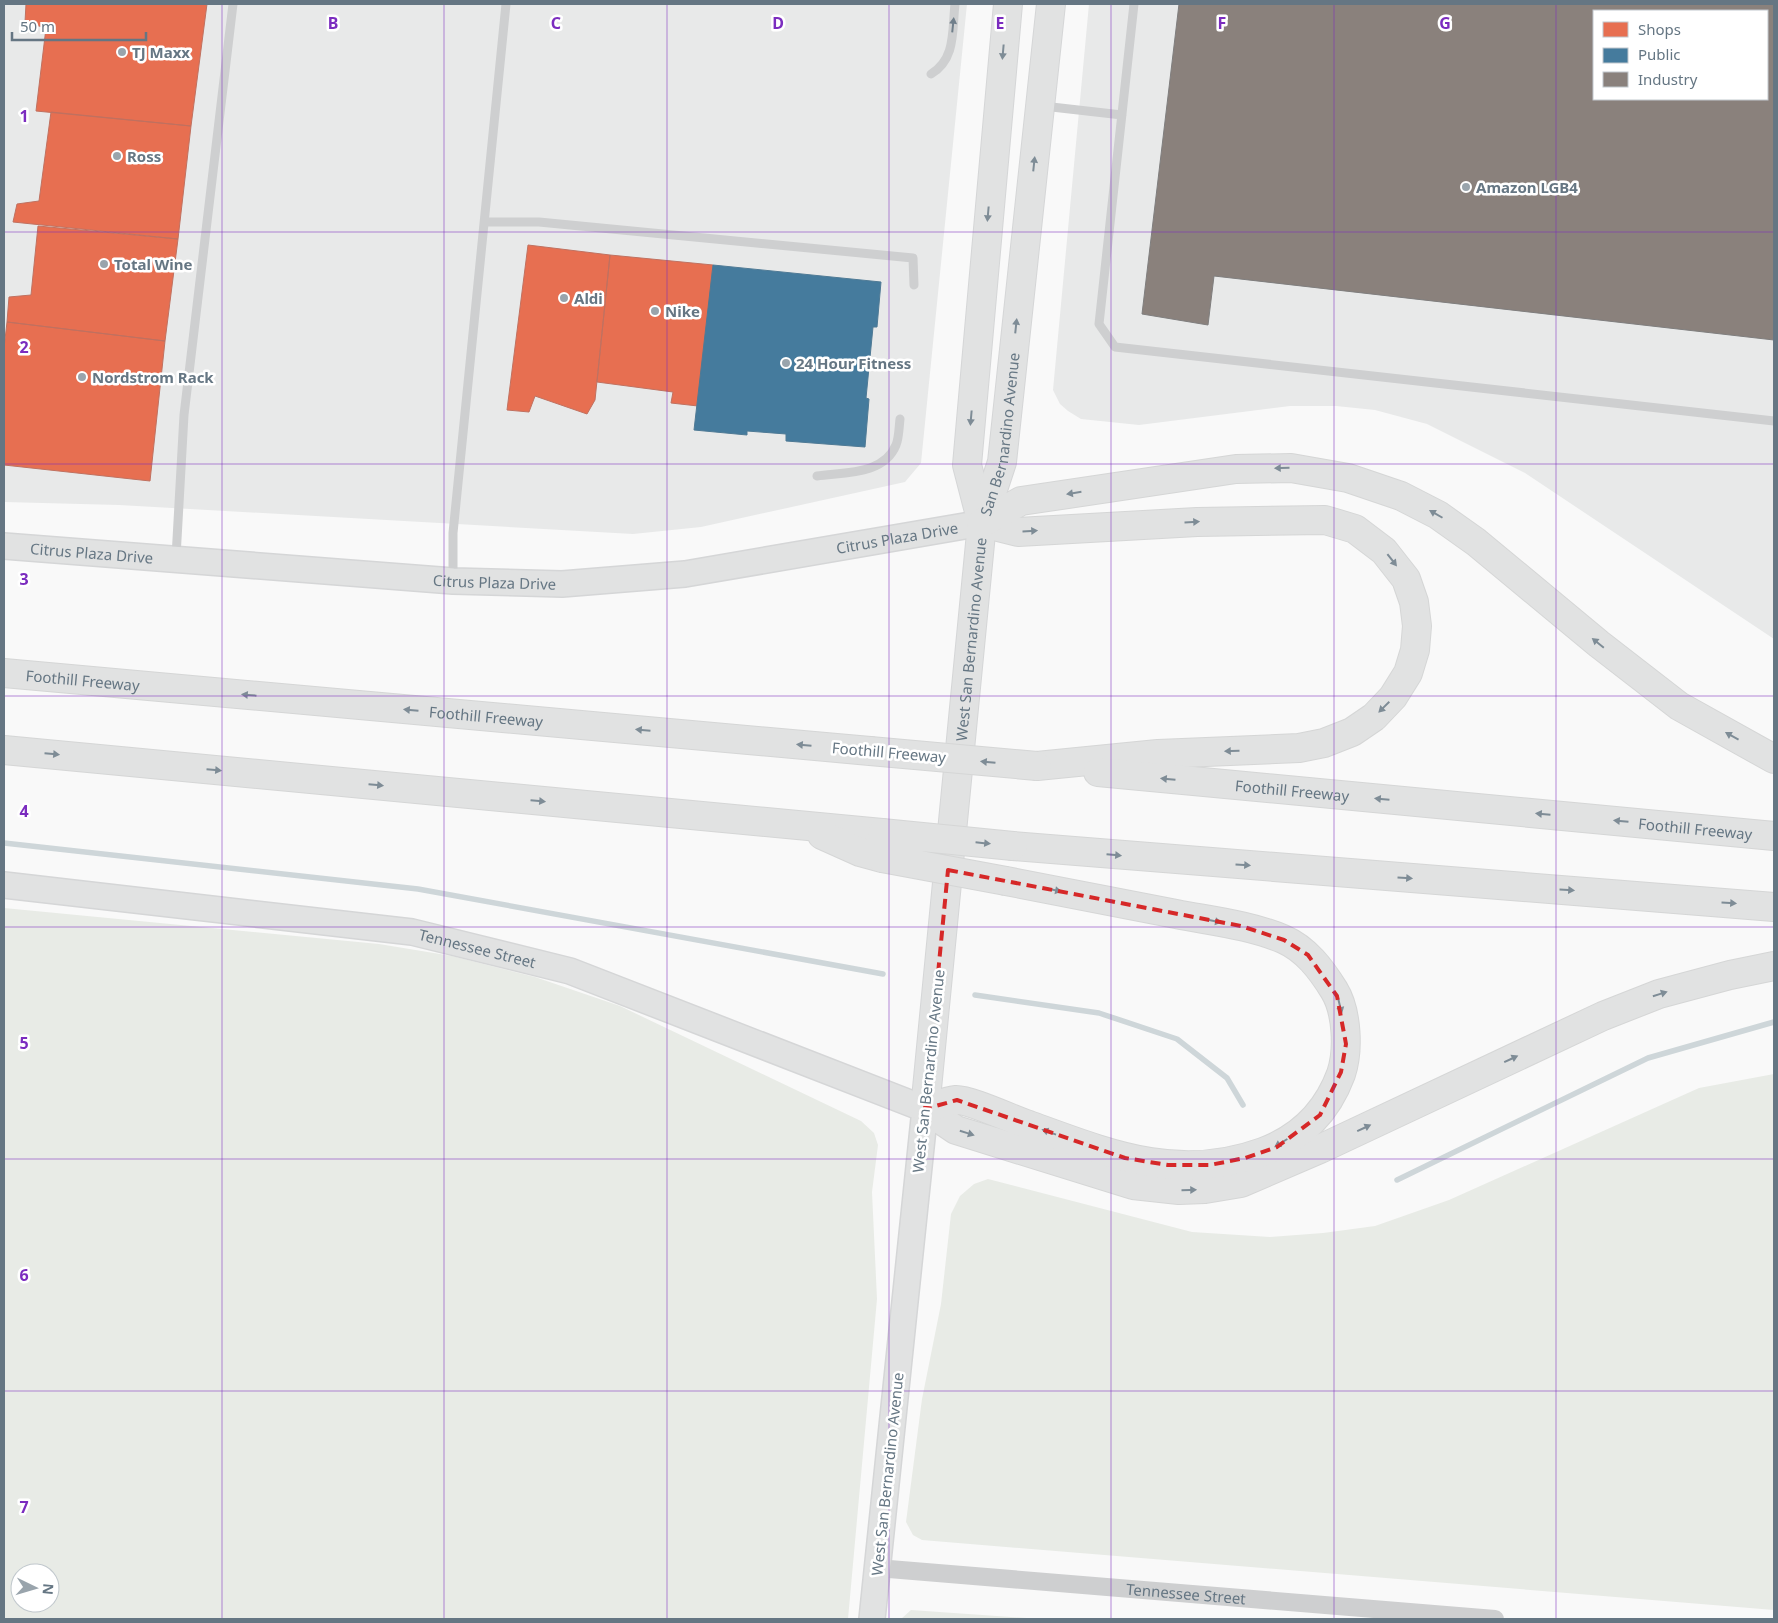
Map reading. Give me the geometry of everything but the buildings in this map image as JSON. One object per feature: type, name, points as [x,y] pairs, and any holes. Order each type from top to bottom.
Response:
[{"type":"main road","name":"San Bernardino Avenue","points":[[982,523],[967,465],[1008,4]]},
{"type":"main road","name":"San Bernardino Avenue","points":[[982,523],[1002,462],[1051,4]]},
{"type":"main road","points":[[982,523],[1022,501],[1236,469],[1291,468],[1348,478],[1401,496],[1438,515],[1476,542],[1599,644],[1679,706],[1774,759]]},
{"type":"main road","points":[[982,523],[1018,532],[1197,522],[1326,520],[1355,528],[1384,551],[1406,579],[1414,602],[1417,626],[1415,650],[1408,673],[1393,697],[1374,717],[1352,732],[1324,743],[1300,748],[1158,754],[1037,766]]},
{"type":"main road","name":"West San Bernardino Avenue","points":[[925,1109],[982,523]]},
{"type":"main road","name":"Foothill Freeway","points":[[4,673],[870,750],[1774,836]]},
{"type":"main road","points":[[4,750],[800,825],[1006,881],[1241,926],[1284,940],[1308,955],[1326,976],[1337,996],[1346,1044],[1341,1072],[1320,1115],[1277,1147],[1244,1158],[1210,1165],[1168,1165],[1125,1158],[957,1100],[925,1109]]},
{"type":"main road","points":[[882,846],[1013,846],[1774,906]]},
{"type":"main road","points":[[925,1109],[956,1130],[1133,1185],[1179,1190],[1205,1189],[1241,1183],[1320,1149],[1603,1016],[1659,994],[1730,975],[1774,966]]},
{"type":"street","name":"Citrus Plaza Drive","points":[[4,546],[452,581],[562,584],[684,574],[982,523]]},
{"type":"street","name":"Tennessee Street","points":[[4,885],[412,932],[570,971],[925,1109]]},
{"type":"street","name":"West San Bernardino Avenue","points":[[872,1619],[925,1109]]},
{"type":"street","name":"Tennessee Street","points":[[877,1568],[1495,1619]]},
{"type":"lane","points":[[176,560],[184,415],[233,4]]},
{"type":"lane","points":[[452,581],[453,533],[506,4]]},
{"type":"lane","points":[[931,74],[943,67],[949,57],[955,4]]},
{"type":"lane","points":[[1134,4],[1099,324],[1115,347],[1774,421]]},
{"type":"lane","points":[[1041,106],[1122,115]]},
{"type":"lane","points":[[485,222],[539,222],[913,258],[914,284]]},
{"type":"lane","points":[[817,476],[869,469],[887,460],[896,445],[900,419]]},
{"type":"highlighted area","points":[[948,870],[1241,926],[1284,940],[1308,955],[1337,996],[1346,1044],[1341,1072],[1320,1115],[1277,1147],[1245,1158],[1210,1165],[1168,1165],[1125,1158],[957,1100],[925,1109]]},
{"type":"shaded area","points":[[4,4],[967,4],[921,463],[905,482],[701,527],[633,534],[119,505],[4,502]]},
{"type":"shaded area","points":[[1089,4],[1774,4],[1774,639],[1525,473],[1427,424],[1375,410],[1336,406],[1290,406],[1139,425],[1081,419],[1060,404],[1053,390]]},
{"type":"shaded area","points":[[4,908],[379,944],[452,956],[535,977],[620,1006],[861,1121],[874,1133],[878,1145],[872,1192],[877,1299],[848,1619],[4,1619]]},
{"type":"shaded area","points":[[1774,1074],[1774,1610],[922,1540],[913,1535],[906,1522],[922,1399],[941,1304],[951,1214],[960,1196],[974,1184],[988,1179],[1192,1232],[1270,1237],[1323,1233],[1375,1226],[1449,1200],[1699,1088]]},
{"type":"shaded area","points":[[911,1610],[1041,1619],[901,1619]]},
{"type":"waterway","points":[[4,843],[418,889],[883,974]]},
{"type":"waterway","points":[[975,995],[1099,1013],[1177,1039],[1227,1078],[1243,1105]]},
{"type":"waterway","points":[[1397,1180],[1648,1058],[1774,1022]]},
{"type":"place","name":"TJ Maxx","points":[[122,52]]},
{"type":"place","name":"Ross","points":[[117,156]]},
{"type":"place","name":"Amazon LGB4","points":[[1466,187]]},
{"type":"place","name":"Total Wine","points":[[104,264]]},
{"type":"place","name":"Aldi","points":[[564,298]]},
{"type":"place","name":"Nike","points":[[655,311]]},
{"type":"place","name":"24 Hour Fitness","points":[[786,363]]},
{"type":"place","name":"Nordstrom Rack","points":[[82,377]]}]
